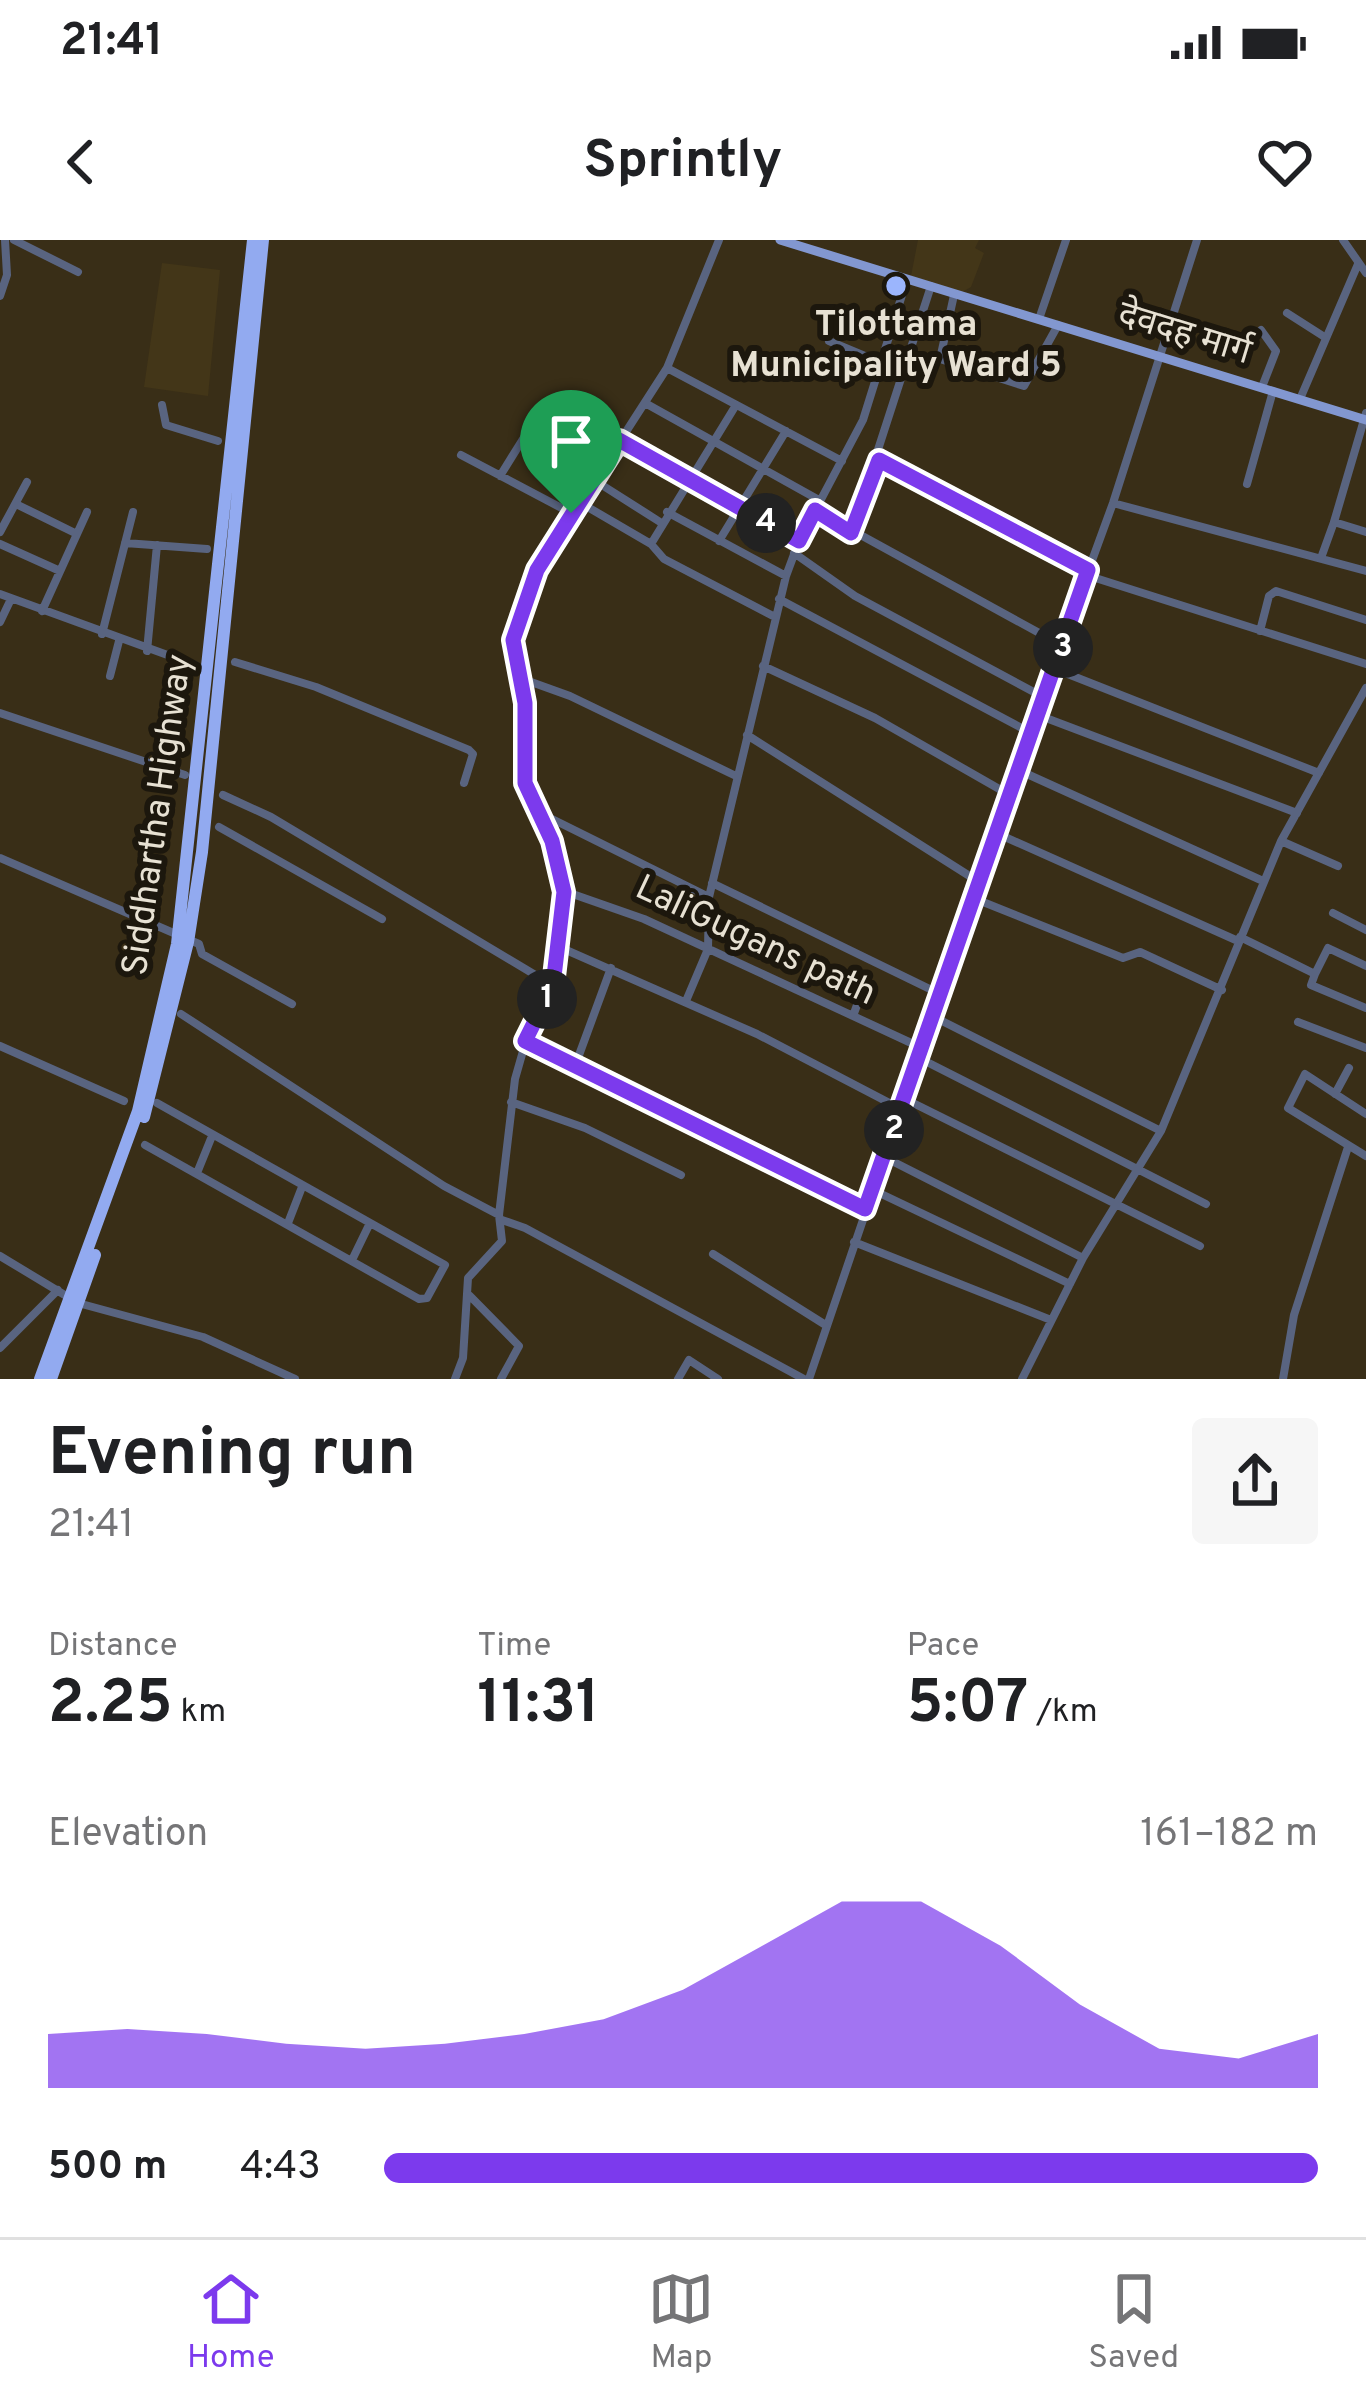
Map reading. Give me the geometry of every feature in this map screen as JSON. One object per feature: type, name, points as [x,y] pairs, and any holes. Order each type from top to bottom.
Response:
[{"type":"highway","name":"Siddhartha Highway","points":[[183,939],[253,240]]},
{"type":"highway","name":"Siddhartha Highway","points":[[40,1379],[138,1112],[183,939],[263,240]]},
{"type":"highway","name":"Siddhartha Highway","points":[[51,1379],[68,1297]]},
{"type":"main road","name":"देवदह मार्ग","points":[[780,240],[1366,417]]},
{"type":"street","points":[[0,296],[9,240],[78,272]]},
{"type":"street","points":[[454,1379],[463,1358],[470,1272],[500,1249],[511,1102],[525,1041],[552,985],[564,892],[552,841],[525,783],[520,678],[513,640],[537,570],[667,368],[719,240]]},
{"type":"street","points":[[1040,320],[1066,240]]},
{"type":"street","points":[[181,1014],[443,1186],[807,1379],[1016,769],[1113,503],[1197,240]]},
{"type":"street","points":[[1343,240],[1366,273]]},
{"type":"street","points":[[1300,399],[1323,336],[1358,264]]},
{"type":"street","points":[[686,1001],[708,949],[709,897],[779,599],[799,541],[842,461],[884,364],[907,279]]},
{"type":"street","points":[[851,533],[879,460],[931,286]]},
{"type":"street","points":[[955,295],[940,359],[1024,386],[1058,325]]},
{"type":"street","points":[[1287,313],[1323,336]]},
{"type":"street","points":[[1246,484],[1276,351],[1262,330]]},
{"type":"street","points":[[830,341],[884,364]]},
{"type":"street","points":[[667,368],[842,461]]},
{"type":"street","points":[[645,403],[763,469],[851,533],[1064,646]]},
{"type":"street","points":[[162,405],[166,425],[218,441]]},
{"type":"street","points":[[651,544],[660,522],[736,405]]},
{"type":"street","points":[[568,417],[799,541]]},
{"type":"street","points":[[1321,557],[1366,417]]},
{"type":"street","points":[[500,476],[533,423]]},
{"type":"street","points":[[719,541],[786,431]]},
{"type":"street","points":[[461,455],[571,513]]},
{"type":"street","points":[[879,460],[1087,572],[1366,664]]},
{"type":"street","points":[[594,480],[660,522]]},
{"type":"street","points":[[0,532],[27,482]]},
{"type":"street","points":[[579,502],[651,544],[664,559],[775,617]]},
{"type":"street","points":[[1113,503],[1366,571]]},
{"type":"street","points":[[16,504],[77,534]]},
{"type":"street","points":[[42,611],[87,512]]},
{"type":"street","points":[[102,634],[133,512]]},
{"type":"street","points":[[668,512],[786,577]]},
{"type":"street","points":[[1334,522],[1366,532]]},
{"type":"street","points":[[125,543],[206,549]]},
{"type":"street","points":[[0,544],[60,571]]},
{"type":"street","points":[[147,651],[157,545]]},
{"type":"street","points":[[794,553],[855,596],[1045,698]]},
{"type":"street","points":[[1260,631],[1272,591],[1366,620]]},
{"type":"street","points":[[0,594],[195,665]]},
{"type":"street","points":[[0,622],[11,598]]},
{"type":"street","points":[[779,599],[1031,733]]},
{"type":"street","points":[[110,676],[119,641]]},
{"type":"street","points":[[235,662],[316,687],[469,750],[473,754],[464,783]]},
{"type":"street","points":[[764,666],[855,708],[1008,794]]},
{"type":"street","points":[[1055,669],[1319,773]]},
{"type":"street","points":[[520,678],[570,696],[736,776]]},
{"type":"street","points":[[1022,1379],[1083,1258],[1161,1131],[1281,841],[1366,688]]},
{"type":"street","points":[[0,713],[184,775]]},
{"type":"street","points":[[1038,716],[1297,813]]},
{"type":"street","points":[[747,735],[980,883]]},
{"type":"street","points":[[1016,769],[1263,881]]},
{"type":"street","points":[[223,795],[271,817],[552,985]]},
{"type":"street","points":[[536,811],[709,897]]},
{"type":"street","points":[[219,827],[382,919]]},
{"type":"street","points":[[996,833],[1315,974]]},
{"type":"street","points":[[1281,841],[1338,866]]},
{"type":"street","points":[[0,858],[199,944],[202,954],[292,1004]]},
{"type":"street","points":[[712,883],[938,993]]},
{"type":"street","name":"LaliGugans path","points":[[564,892],[708,949],[853,1016],[1139,1173],[1207,1204]]},
{"type":"street","points":[[973,898],[1123,958],[1140,952],[1222,990]]},
{"type":"street","points":[[1334,913],[1366,930]]},
{"type":"street","points":[[556,946],[686,1001],[1118,1202],[1201,1246]]},
{"type":"street","points":[[1366,966],[1328,948],[1311,985],[1366,1008]]},
{"type":"street","points":[[575,1066],[611,968]]},
{"type":"street","points":[[853,1016],[864,986]]},
{"type":"street","points":[[932,1016],[1161,1131]]},
{"type":"street","points":[[1298,1022],[1366,1048]]},
{"type":"street","points":[[525,1041],[865,1209]]},
{"type":"street","points":[[0,1046],[124,1101]]},
{"type":"street","points":[[1335,1094],[1349,1068]]},
{"type":"street","points":[[1366,1114],[1302,1073],[1288,1108],[1366,1156]]},
{"type":"street","points":[[511,1102],[585,1128],[681,1175]]},
{"type":"street","points":[[145,1144],[419,1299],[427,1298],[445,1265],[157,1103]]},
{"type":"street","points":[[197,1174],[212,1136]]},
{"type":"street","points":[[1282,1379],[1294,1315],[1348,1147]]},
{"type":"street","points":[[884,1157],[1083,1258]]},
{"type":"street","points":[[288,1222],[302,1187]]},
{"type":"street","points":[[873,1190],[1070,1284]]},
{"type":"street","points":[[353,1258],[369,1225]]},
{"type":"street","points":[[854,1242],[1051,1320]]},
{"type":"street","points":[[713,1254],[824,1324]]},
{"type":"street","points":[[0,1256],[68,1297],[203,1337],[295,1379]]},
{"type":"street","points":[[470,1296],[519,1346],[501,1379]]},
{"type":"street","points":[[1,1345],[68,1297]]},
{"type":"street","points":[[678,1379],[689,1360],[714,1378]]},
{"type":"shaded area","points":[[918,240],[979,240],[975,248],[984,253],[971,287],[962,292],[911,276]]},
{"type":"shaded area","points":[[162,263],[220,270],[208,396],[144,387]]},
{"type":"place","name":"Tilottama Municipality Ward 5","points":[[896,286]]},
{"type":"route","points":[[619,440],[799,541],[815,510],[851,533],[879,460],[1088,570],[865,1209],[525,1041],[553,985],[564,892],[552,841],[525,783],[525,703],[513,640],[537,570],[571,513],[619,440]]}]
